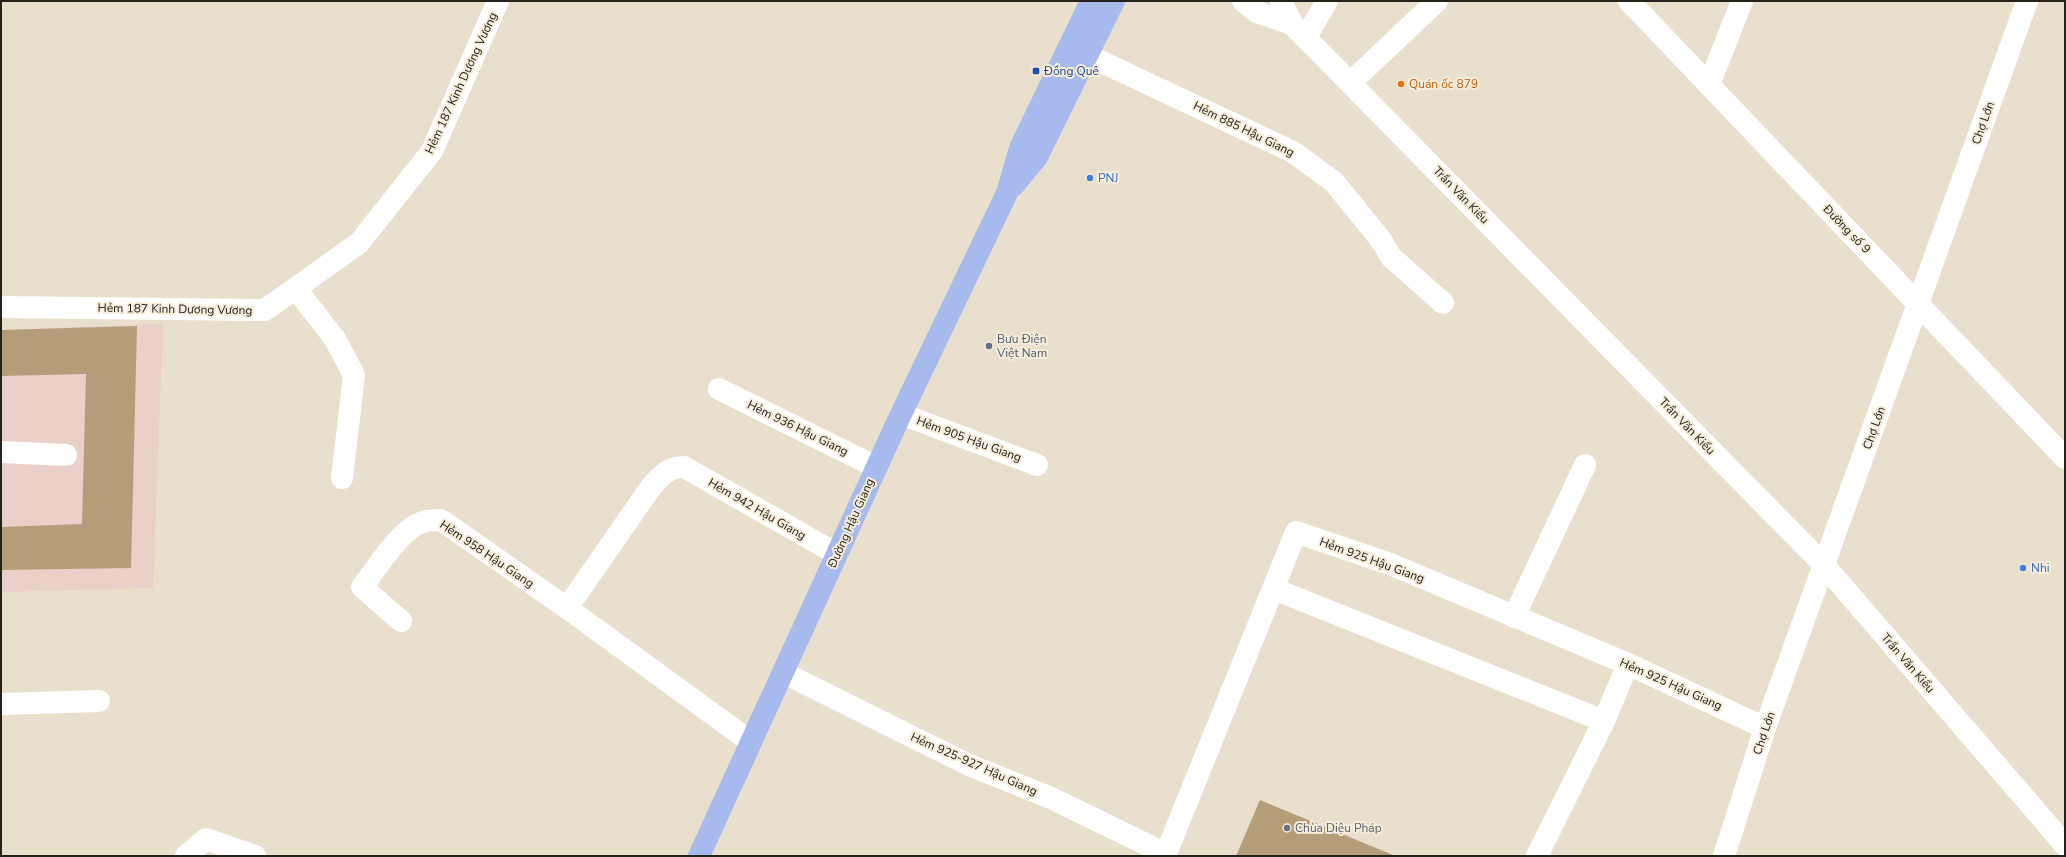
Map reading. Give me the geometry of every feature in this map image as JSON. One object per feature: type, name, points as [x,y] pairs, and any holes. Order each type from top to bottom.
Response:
[{"type":"main road","name":"Đường Hậu Giang","points":[[699,856],[784,673],[876,467],[1007,193],[1020,148],[1091,1]]},
{"type":"main road","name":"Đường Hậu Giang","points":[[1007,193],[1037,157],[1114,1]]},
{"type":"street","name":"Hẻm 187 Kinh Dương Vương","points":[[1,307],[265,310],[358,243],[432,151],[498,1]]},
{"type":"street","name":"Trần Văn Kiểu","points":[[1243,1],[1257,12],[1299,30]]},
{"type":"street","name":"Trần Văn Kiểu","points":[[1281,1],[1299,30],[1824,566],[2065,845]]},
{"type":"street","points":[[1299,30],[1326,1]]},
{"type":"street","points":[[1351,82],[1437,1]]},
{"type":"street","name":"Đường số 9","points":[[1629,1],[2065,458]]},
{"type":"street","points":[[1709,85],[1742,1]]},
{"type":"street","name":"Chợ Lớn","points":[[1724,856],[1765,728],[1919,305],[2027,1]]},
{"type":"street","name":"Hẻm 885 Hậu Giang","points":[[1087,55],[1293,152],[1334,182],[1381,240],[1391,258],[1443,304]]},
{"type":"street","points":[[296,289],[335,339],[354,375],[342,478]]},
{"type":"street","name":"Hẻm 936 Hậu Giang","points":[[719,389],[876,467]]},
{"type":"street","name":"Hẻm 905 Hậu Giang","points":[[901,414],[1037,465]]},
{"type":"street","points":[[1,452],[66,455]]},
{"type":"street","points":[[1514,617],[1585,465]]},
{"type":"street","name":"Hẻm 942 Hậu Giang","points":[[567,608],[651,487],[664,472],[676,467],[684,467],[837,554]]},
{"type":"street","name":"Hẻm 958 Hậu Giang","points":[[401,621],[362,587],[402,536],[422,522],[441,520],[567,608],[751,742]]},
{"type":"street","name":"Hẻm 925 Hậu Giang","points":[[1165,855],[1296,532],[1390,564],[1628,664],[1765,728]]},
{"type":"street","points":[[1274,589],[1604,721]]},
{"type":"street","points":[[1537,856],[1604,721],[1628,664]]},
{"type":"street","name":"Hẻm 925-927 Hậu Giang","points":[[784,673],[969,765],[1051,798],[1165,855]]},
{"type":"street","points":[[1,704],[99,701]]},
{"type":"street","points":[[186,856],[206,839],[254,856]]},
{"type":"shaded area","points":[[163,324],[153,588],[1,592],[1,330]]},
{"type":"building","points":[[137,326],[131,568],[1,570],[1,527],[82,524],[86,374],[1,376],[1,330]]},
{"type":"building","name":"Chùa Diệu Pháp","points":[[1260,800],[1393,855],[1393,856],[1236,856]]},
{"type":"place","name":"Đồng Quê","points":[[1036,71]]},
{"type":"place","name":"Quán ốc 879","points":[[1401,84]]},
{"type":"place","name":"PNJ","points":[[1090,178]]},
{"type":"place","name":"Bưu Điện Việt Nam","points":[[989,346]]},
{"type":"place","name":"Nhi","points":[[2023,568]]},
{"type":"place","name":"Chùa Diệu Pháp","points":[[1287,828]]}]
